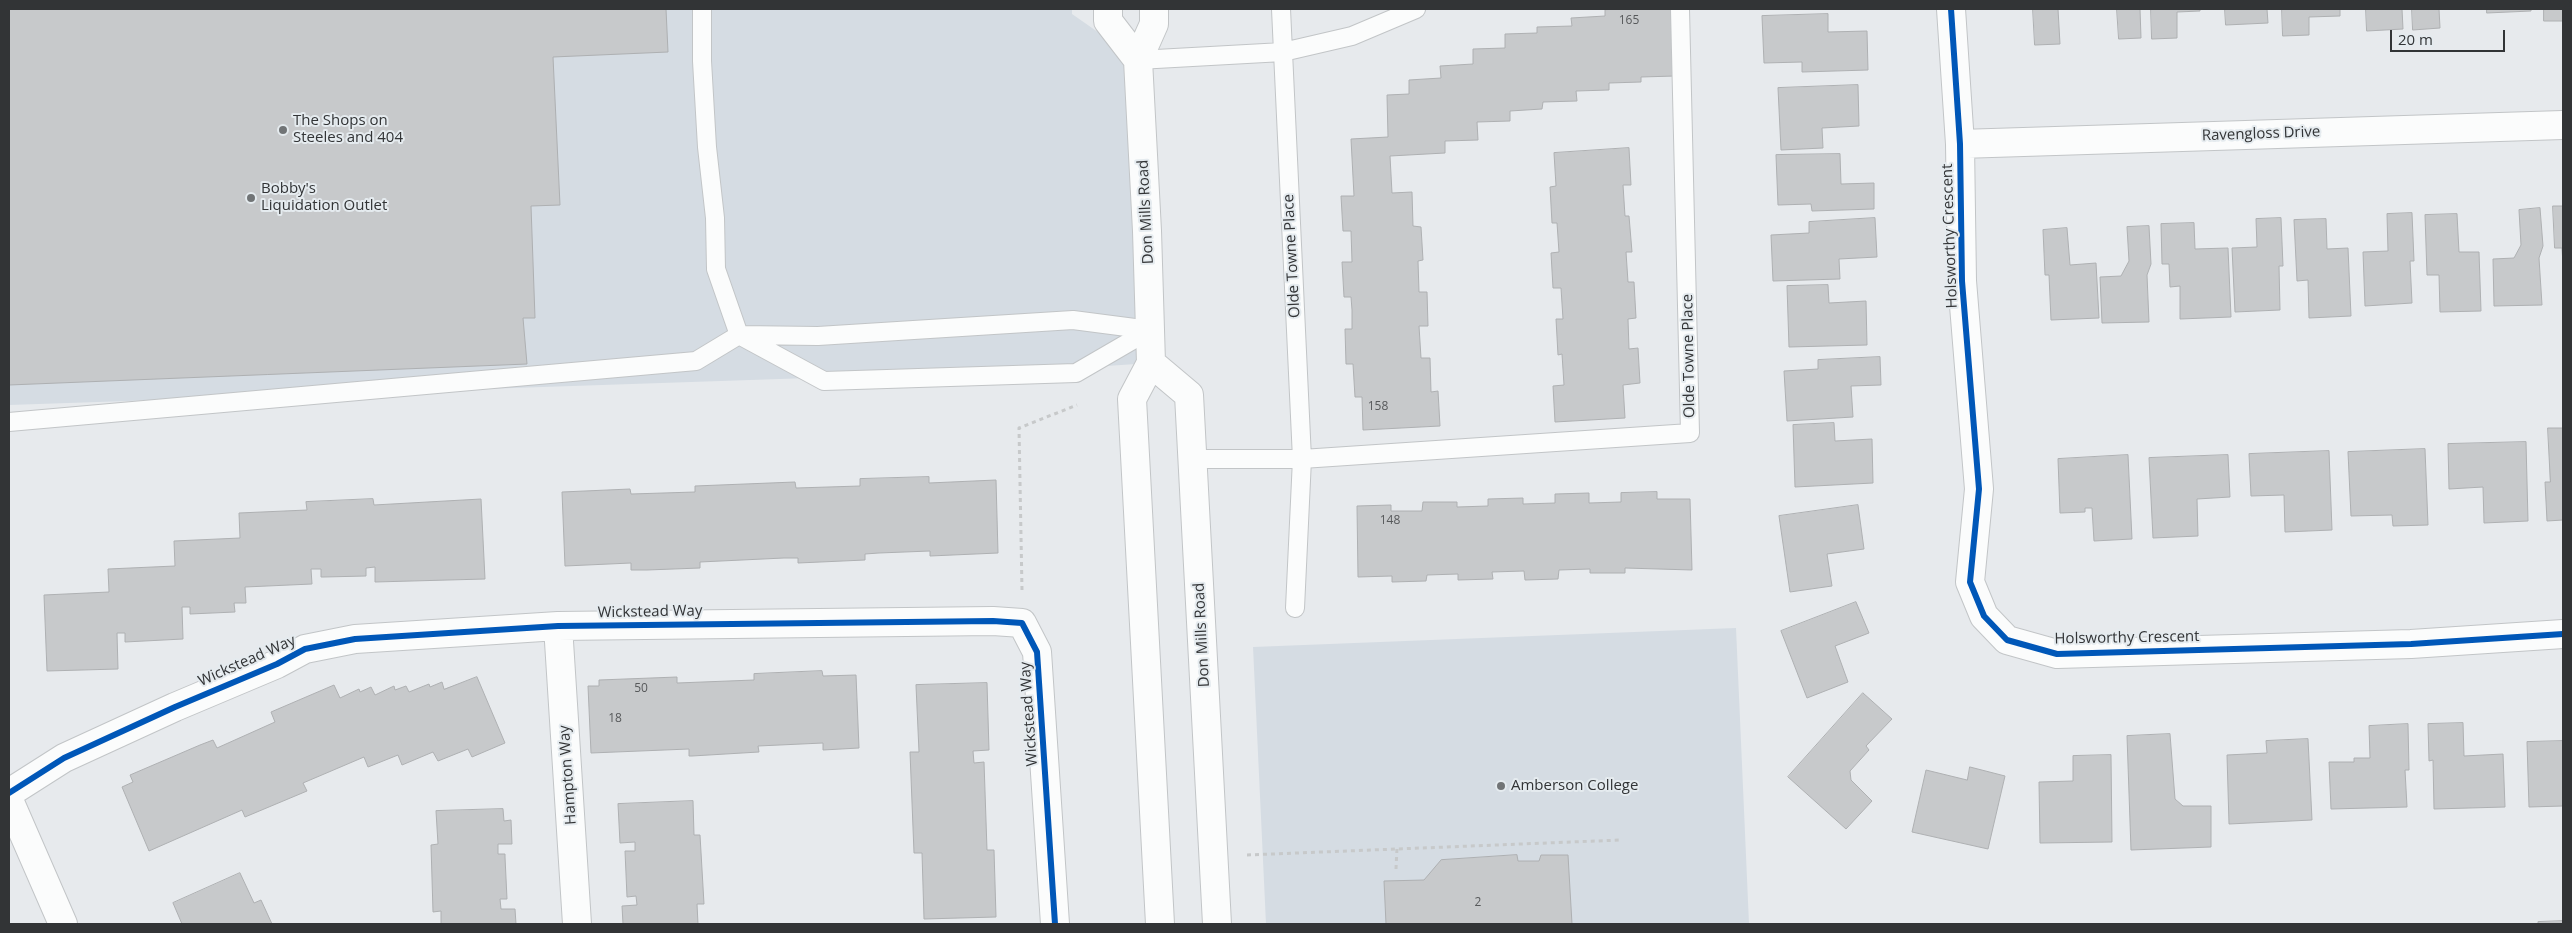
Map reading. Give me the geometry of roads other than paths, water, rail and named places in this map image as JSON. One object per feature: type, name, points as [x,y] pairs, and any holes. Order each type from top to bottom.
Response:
[{"type":"street","points":[[1108,9],[1108,21],[1138,60]]},
{"type":"street","name":"Don Mills Road","points":[[1154,9],[1154,24],[1138,60],[1147,231],[1151,363],[1132,399],[1160,924]]},
{"type":"street","name":"Holsworthy Crescent","points":[[1950,9],[1960,144],[1962,281],[1979,489],[1970,582],[1984,616],[2007,640],[2057,654],[2411,644],[2563,634]]},
{"type":"street","name":"Ravengloss Drive","points":[[1960,144],[2563,125]]},
{"type":"street","name":"Don Mills Road","points":[[1151,363],[1189,396],[1194,459],[1217,924]]},
{"type":"street","name":"Wickstead Way","points":[[9,793],[64,758],[175,707],[276,664],[305,649],[355,639],[558,626],[993,621],[1022,624],[1037,652],[1055,924]]},
{"type":"street","name":"Hampton Way","points":[[558,626],[577,924]]},
{"type":"street","points":[[9,800],[63,924]]},
{"type":"lane","points":[[702,9],[702,71],[707,147],[715,218],[716,269],[739,335],[824,381],[1076,373],[1150,330]]},
{"type":"lane","name":"Olde Towne Place","points":[[1281,9],[1302,459],[1295,608]]},
{"type":"lane","points":[[1138,60],[1283,52],[1352,36],[1416,9]]},
{"type":"lane","name":"Olde Towne Place","points":[[1194,459],[1302,459],[1690,433],[1680,9]]},
{"type":"lane","points":[[9,422],[696,361],[739,335],[818,336],[1073,320],[1150,330]]},
{"type":"place","name":"The Shops on Steeles and 404","points":[[283,130]]},
{"type":"place","name":"Bobby's Liquidation Outlet","points":[[251,198]]},
{"type":"place","name":"Amberson College","points":[[1501,786]]}]
